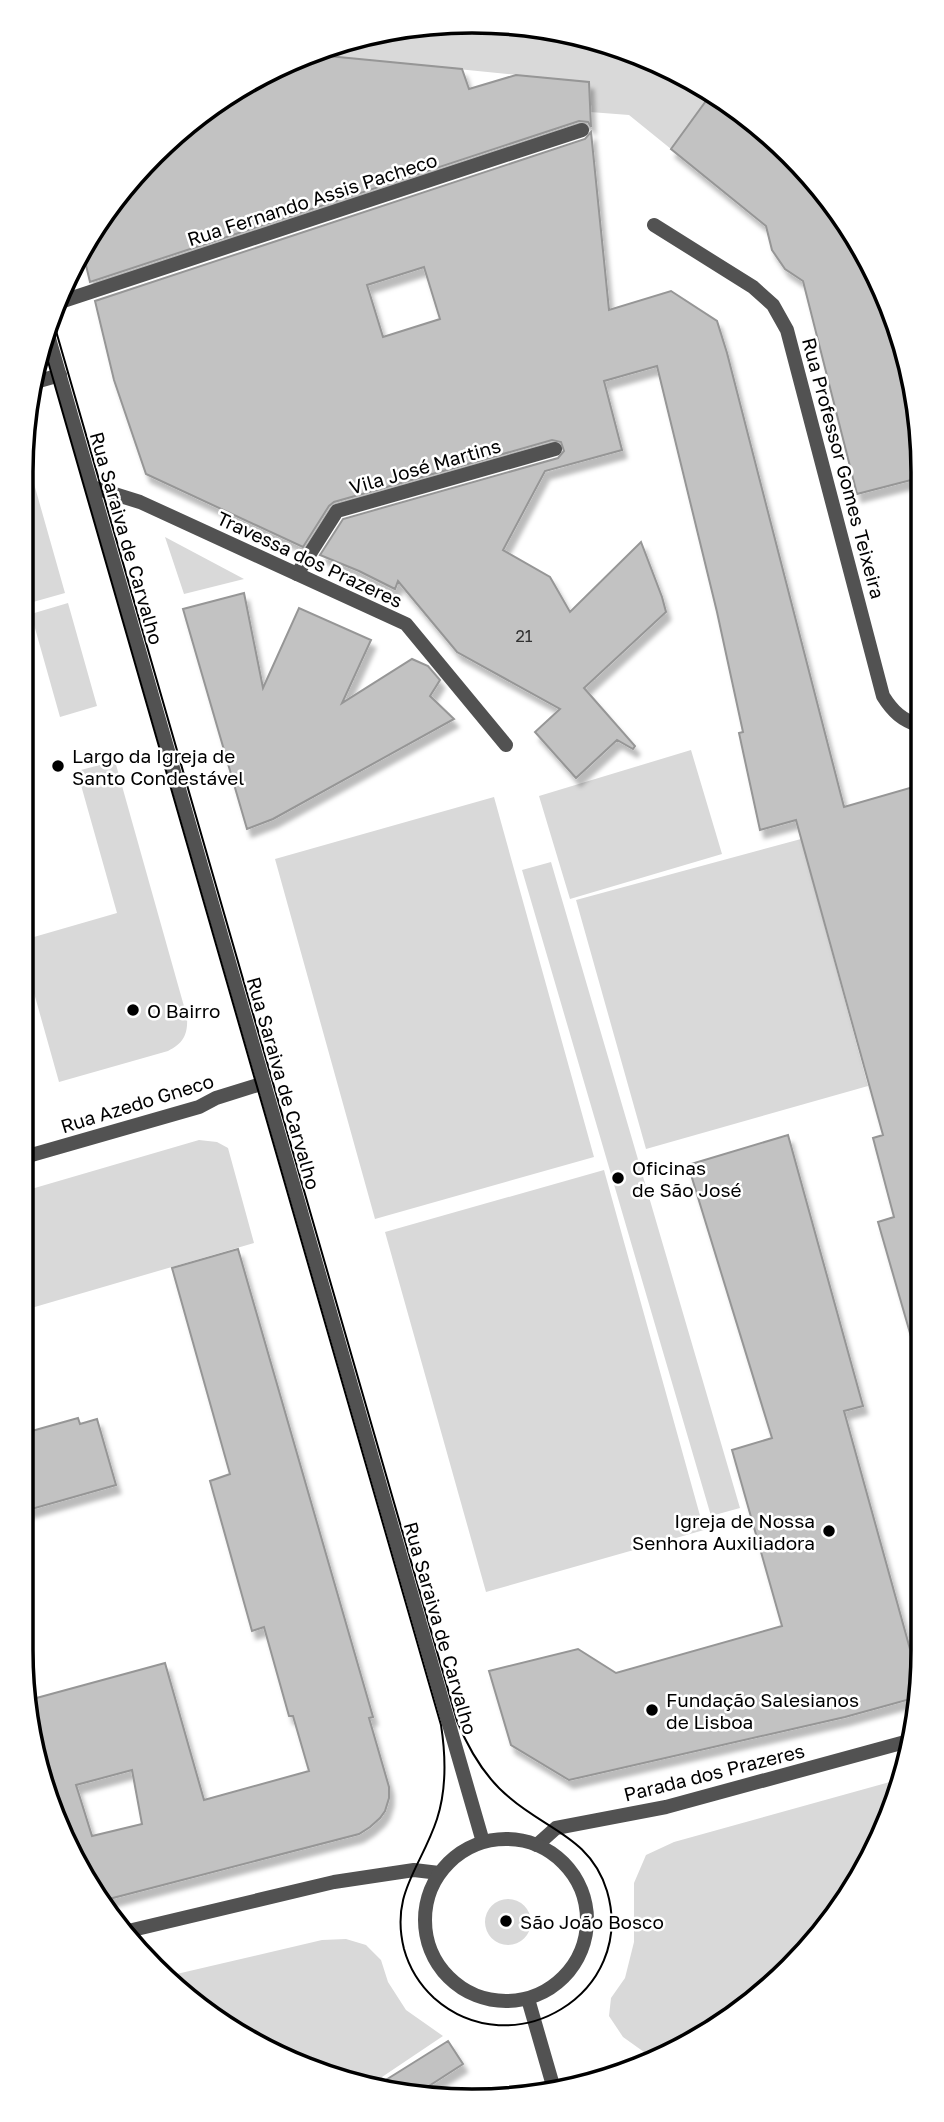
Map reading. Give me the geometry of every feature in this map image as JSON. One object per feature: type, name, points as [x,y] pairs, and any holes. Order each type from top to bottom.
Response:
[{"type":"street","name":"Rua Fernando Assis Pacheco","points":[[69,299],[582,130]]},
{"type":"street","name":"Rua Professor Gomes Teixeira","points":[[653,225],[753,287],[773,305],[787,330],[883,696],[891,709],[911,723]]},
{"type":"street","name":"Rua Saraiva de Carvalho","points":[[52,347],[483,1842]]},
{"type":"street","points":[[43,380],[60,375]]},
{"type":"street","name":"Vila José Martins","points":[[298,574],[337,511],[555,449]]},
{"type":"street","name":"Travessa dos Prazeres","points":[[92,487],[140,502],[406,624],[506,745]]},
{"type":"street","name":"Rua Azedo Gneco","points":[[33,1155],[199,1107],[216,1098],[264,1083]]},
{"type":"street","name":"Parada dos Prazeres","points":[[537,1845],[556,1828],[666,1807],[900,1743]]},
{"type":"street","points":[[519,1840],[537,1845],[566,1866],[577,1881],[587,1916],[581,1951],[572,1968],[552,1987],[528,1999],[492,2001],[474,1996],[445,1975],[427,1943],[424,1925],[430,1889],[451,1860],[466,1849],[483,1842],[519,1840]]},
{"type":"street","points":[[134,1930],[334,1882],[414,1870],[439,1873]]},
{"type":"street","points":[[528,1999],[552,2081]]},
{"type":"shaded area","points":[[443,34],[529,37],[586,48],[613,57],[666,78],[706,101],[671,149],[629,115],[590,112],[589,82],[333,56],[386,42]]},
{"type":"shaded area","points":[[33,480],[65,593],[33,602]]},
{"type":"shaded area","points":[[165,537],[244,579],[184,594]]},
{"type":"shaded area","points":[[68,603],[97,706],[60,717],[33,613]]},
{"type":"shaded area","points":[[691,750],[722,854],[570,899],[539,796]]},
{"type":"shaded area","points":[[115,761],[187,1017],[187,1028],[178,1045],[168,1051],[59,1082],[33,989],[33,937],[117,913],[77,771]]},
{"type":"shaded area","points":[[494,797],[594,1157],[375,1219],[275,859]]},
{"type":"shaded area","points":[[801,839],[868,1086],[646,1149],[576,900]]},
{"type":"shaded area","points":[[551,862],[740,1508],[711,1516],[522,870]]},
{"type":"shaded area","points":[[199,1140],[217,1142],[228,1148],[254,1243],[33,1307],[33,1188]]},
{"type":"shaded area","points":[[604,1170],[704,1530],[486,1592],[385,1232]]},
{"type":"shaded area","points":[[890,1782],[866,1844],[852,1869],[837,1894],[802,1939],[761,1980],[716,2015],[645,2053],[623,2037],[609,2016],[611,1998],[625,1978],[634,1942],[634,1883],[646,1855],[674,1842]]},
{"type":"shaded area","points":[[508,1899],[524,1906],[531,1922],[524,1938],[508,1945],[492,1938],[485,1922],[492,1906]]},
{"type":"shaded area","points":[[346,1939],[366,1945],[381,1960],[388,1982],[406,2010],[443,2036],[382,2077],[384,2079],[358,2074],[278,2044],[228,2015],[177,1974],[322,1940]]},
{"type":"building","points":[[333,56],[462,69],[469,89],[516,75],[589,82],[591,127],[588,122],[579,121],[90,282],[86,264],[107,228],[162,162],[228,107],[278,78],[304,67]]},
{"type":"building","points":[[706,101],[739,124],[782,162],[837,228],[866,278],[896,358],[907,415],[911,480],[857,494],[803,281],[785,269],[772,250],[766,226],[671,149]]},
{"type":"building","points":[[591,132],[609,310],[671,291],[717,321],[844,807],[911,788],[911,1337],[878,1222],[894,1217],[873,1138],[883,1135],[796,820],[760,830],[739,733],[743,732],[717,612],[657,366],[604,381],[622,450],[545,471],[503,550],[550,577],[570,612],[641,542],[662,597],[666,612],[584,688],[635,746],[633,749],[617,740],[576,778],[535,732],[560,709],[457,652],[398,581],[395,589],[320,555],[343,519],[558,458],[564,451],[561,442],[552,440],[334,502],[303,547],[146,474],[114,380],[95,301],[585,139]],"holes":[[[424,267],[440,319],[383,337],[367,285]]]},
{"type":"building","points":[[244,593],[263,688],[299,608],[371,640],[342,703],[412,659],[428,666],[440,680],[430,696],[454,719],[273,819],[247,829],[183,609]]},
{"type":"building","points":[[788,1135],[863,1406],[844,1411],[910,1649],[908,1700],[845,1717],[569,1780],[511,1745],[489,1671],[578,1649],[616,1673],[782,1626],[732,1450],[772,1438],[688,1165]]},
{"type":"building","points":[[238,1249],[373,1717],[369,1718],[389,1787],[389,1798],[380,1818],[359,1834],[110,1899],[78,1844],[67,1818],[48,1764],[36,1698],[165,1663],[204,1800],[309,1771],[293,1716],[289,1716],[264,1627],[252,1631],[210,1481],[230,1474],[172,1268]],"holes":[[[132,1770],[142,1824],[92,1836],[76,1785]]]},
{"type":"building","points":[[78,1418],[80,1424],[97,1419],[116,1485],[33,1509],[33,1431]]},
{"type":"building","points":[[448,2041],[463,2064],[428,2086],[386,2080]]},
{"type":"tram line","points":[[48,360],[441,1725],[445,1761],[443,1796],[437,1819],[404,1896],[401,1912],[404,1949],[412,1969],[429,1993],[465,2018],[499,2025],[531,2022],[561,2009],[586,1988],[604,1961],[611,1928],[607,1891],[600,1873],[579,1847],[524,1809],[493,1782],[472,1753],[457,1721],[56,333]]},
{"type":"place","name":"Largo da Igreja de Santo Condestável","points":[[58,766]]},
{"type":"place","name":"O Bairro","points":[[133,1010]]},
{"type":"place","name":"Oficinas de São José","points":[[618,1178]]},
{"type":"place","name":"Igreja de Nossa Senhora Auxiliadora","points":[[829,1531]]},
{"type":"place","name":"Fundação Salesianos de Lisboa","points":[[652,1710]]},
{"type":"place","name":"São João Bosco","points":[[506,1921]]}]
